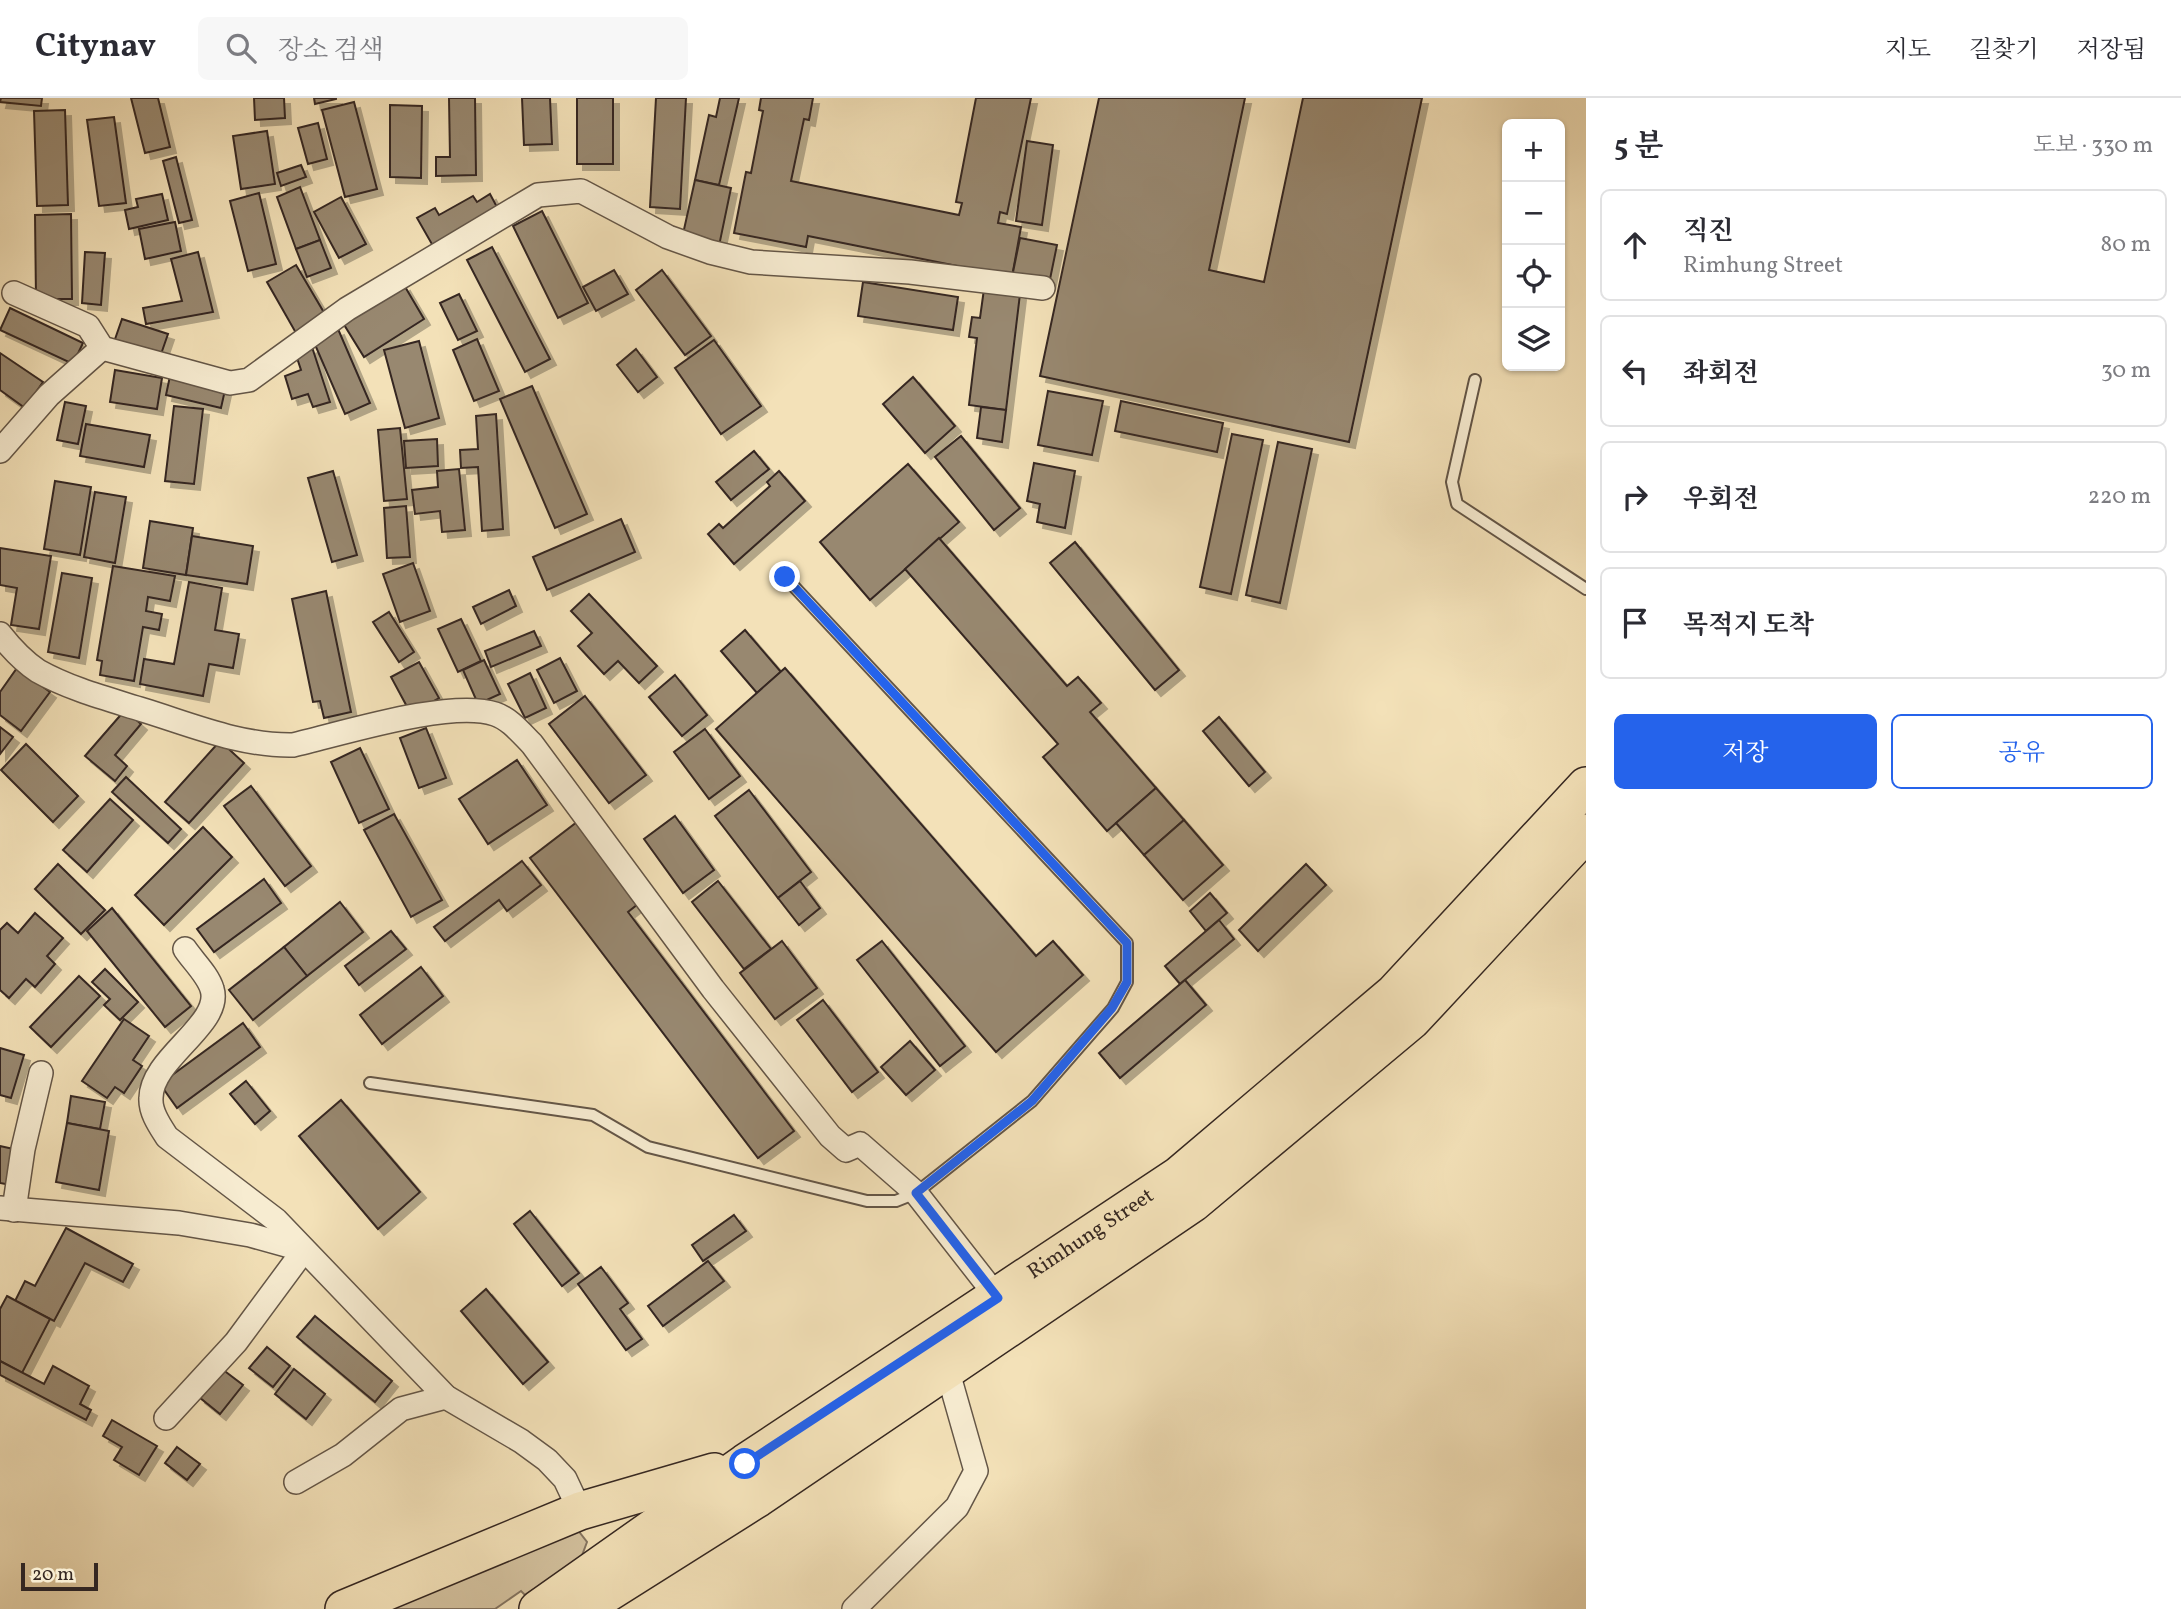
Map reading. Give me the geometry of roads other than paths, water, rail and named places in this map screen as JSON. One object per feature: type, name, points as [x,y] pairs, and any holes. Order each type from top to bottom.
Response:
[{"type":"main road","name":"Rimhung Street","points":[[538,1609],[745,1464],[1178,1176],[1394,993],[1586,786]]},
{"type":"main road","name":"Rimhung Street","points":[[591,1605],[758,1498],[1193,1203],[1401,1028],[1586,833]]},
{"type":"main road","points":[[344,1609],[580,1511],[745,1464]]},
{"type":"street","points":[[14,293],[88,326],[102,348],[230,383],[249,380],[369,295],[538,195],[561,191],[581,191],[668,237],[710,252],[751,262],[910,272],[1044,288]]},
{"type":"street","points":[[0,451],[49,394],[102,348]]},
{"type":"street","points":[[0,634],[12,650],[38,670],[89,693],[269,746],[293,746],[446,711],[475,710],[495,714],[509,722],[532,744],[713,989],[830,1136],[846,1150],[860,1143],[916,1193],[998,1298]]},
{"type":"street","points":[[185,949],[212,988],[213,1003],[205,1018],[155,1079],[150,1099],[156,1120],[167,1137],[276,1220],[446,1397],[547,1460],[565,1479],[580,1511]]},
{"type":"street","points":[[41,1073],[7,1209],[179,1223],[250,1235],[304,1250]]},
{"type":"street","points":[[166,1419],[236,1342],[304,1250]]},
{"type":"street","points":[[854,1609],[957,1507],[976,1471],[947,1369]]},
{"type":"street","points":[[296,1482],[343,1455],[401,1409],[446,1397]]},
{"type":"lane","points":[[1475,380],[1452,482],[1457,504],[1586,589]]},
{"type":"lane","points":[[370,1083],[593,1115],[648,1147],[867,1201],[895,1201],[916,1193],[1032,1101],[1112,1008],[1127,982],[1127,943],[785,577]]}]
